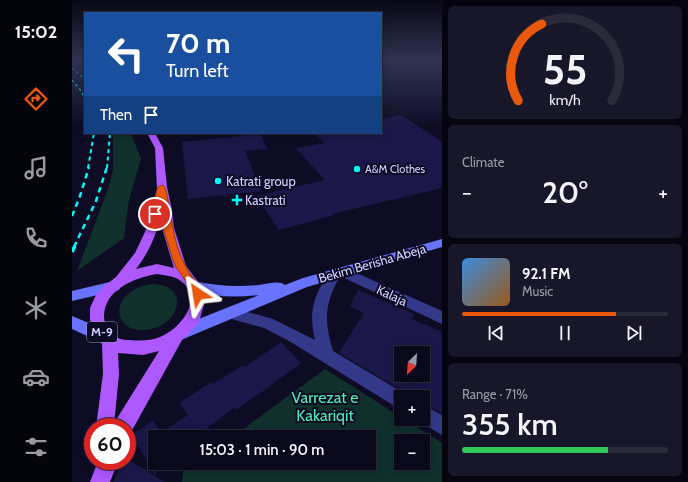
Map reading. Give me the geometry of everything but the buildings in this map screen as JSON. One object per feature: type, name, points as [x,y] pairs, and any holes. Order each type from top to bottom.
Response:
[{"type":"main road","name":"M-9","points":[[128,418],[179,335],[190,324],[196,314],[198,304],[198,294],[180,267],[168,228],[167,210],[162,187],[159,148],[152,134]]},
{"type":"main road","name":"M-9","points":[[162,187],[151,232],[140,255],[118,283],[104,296],[98,307],[96,317],[99,328],[108,339],[114,344],[128,348],[141,349],[156,346],[179,335]]},
{"type":"main road","name":"M-9","points":[[118,283],[133,274],[157,269],[169,270],[191,282]]},
{"type":"main road","name":"M-9","points":[[106,418],[111,374],[108,339]]},
{"type":"street","name":"Bekim Berisha Abeja","points":[[179,335],[303,283],[442,243]]},
{"type":"street","points":[[326,354],[317,321],[323,295],[338,273]]},
{"type":"street","name":"Kalaja","points":[[338,273],[442,318]]},
{"type":"street","name":"Bekim Berisha Abeja","points":[[191,282],[217,292],[240,291],[303,283]]},
{"type":"street","points":[[72,296],[118,283]]},
{"type":"street","points":[[229,313],[268,323],[294,336],[394,397]]},
{"type":"street","points":[[72,322],[108,339]]},
{"type":"street","points":[[430,418],[442,426]]},
{"type":"green space","points":[[113,134],[131,134],[141,159],[129,200],[124,238],[77,271],[108,189],[113,170]]},
{"type":"green space","points":[[151,284],[162,285],[174,293],[177,297],[177,302],[174,314],[160,326],[145,330],[133,329],[124,324],[120,316],[120,307],[125,297],[135,289]]},
{"type":"green space","name":"Varrezat e Kakariqit","points":[[325,369],[394,413],[394,426],[415,426],[428,434],[394,434],[394,470],[430,470],[430,435],[442,443],[442,482],[182,482],[183,472],[186,470],[376,470],[376,430],[242,430]]},
{"type":"railway","points":[[74,82],[84,97]]},
{"type":"railway","points":[[88,168],[94,134]]},
{"type":"railway","points":[[107,168],[110,134]]},
{"type":"railway","points":[[72,216],[89,167]]},
{"type":"railway","points":[[74,247],[96,201],[107,167]]},
{"type":"railway","points":[[72,252],[75,246]]},
{"type":"place","name":"A&M Clothes","points":[[357,169]]},
{"type":"place","name":"Katrati group","points":[[218,181]]},
{"type":"place","name":"Kastrati","points":[[237,200]]},
{"type":"route","points":[[155,214],[162,187],[167,210],[168,228],[180,267],[198,294]]}]
